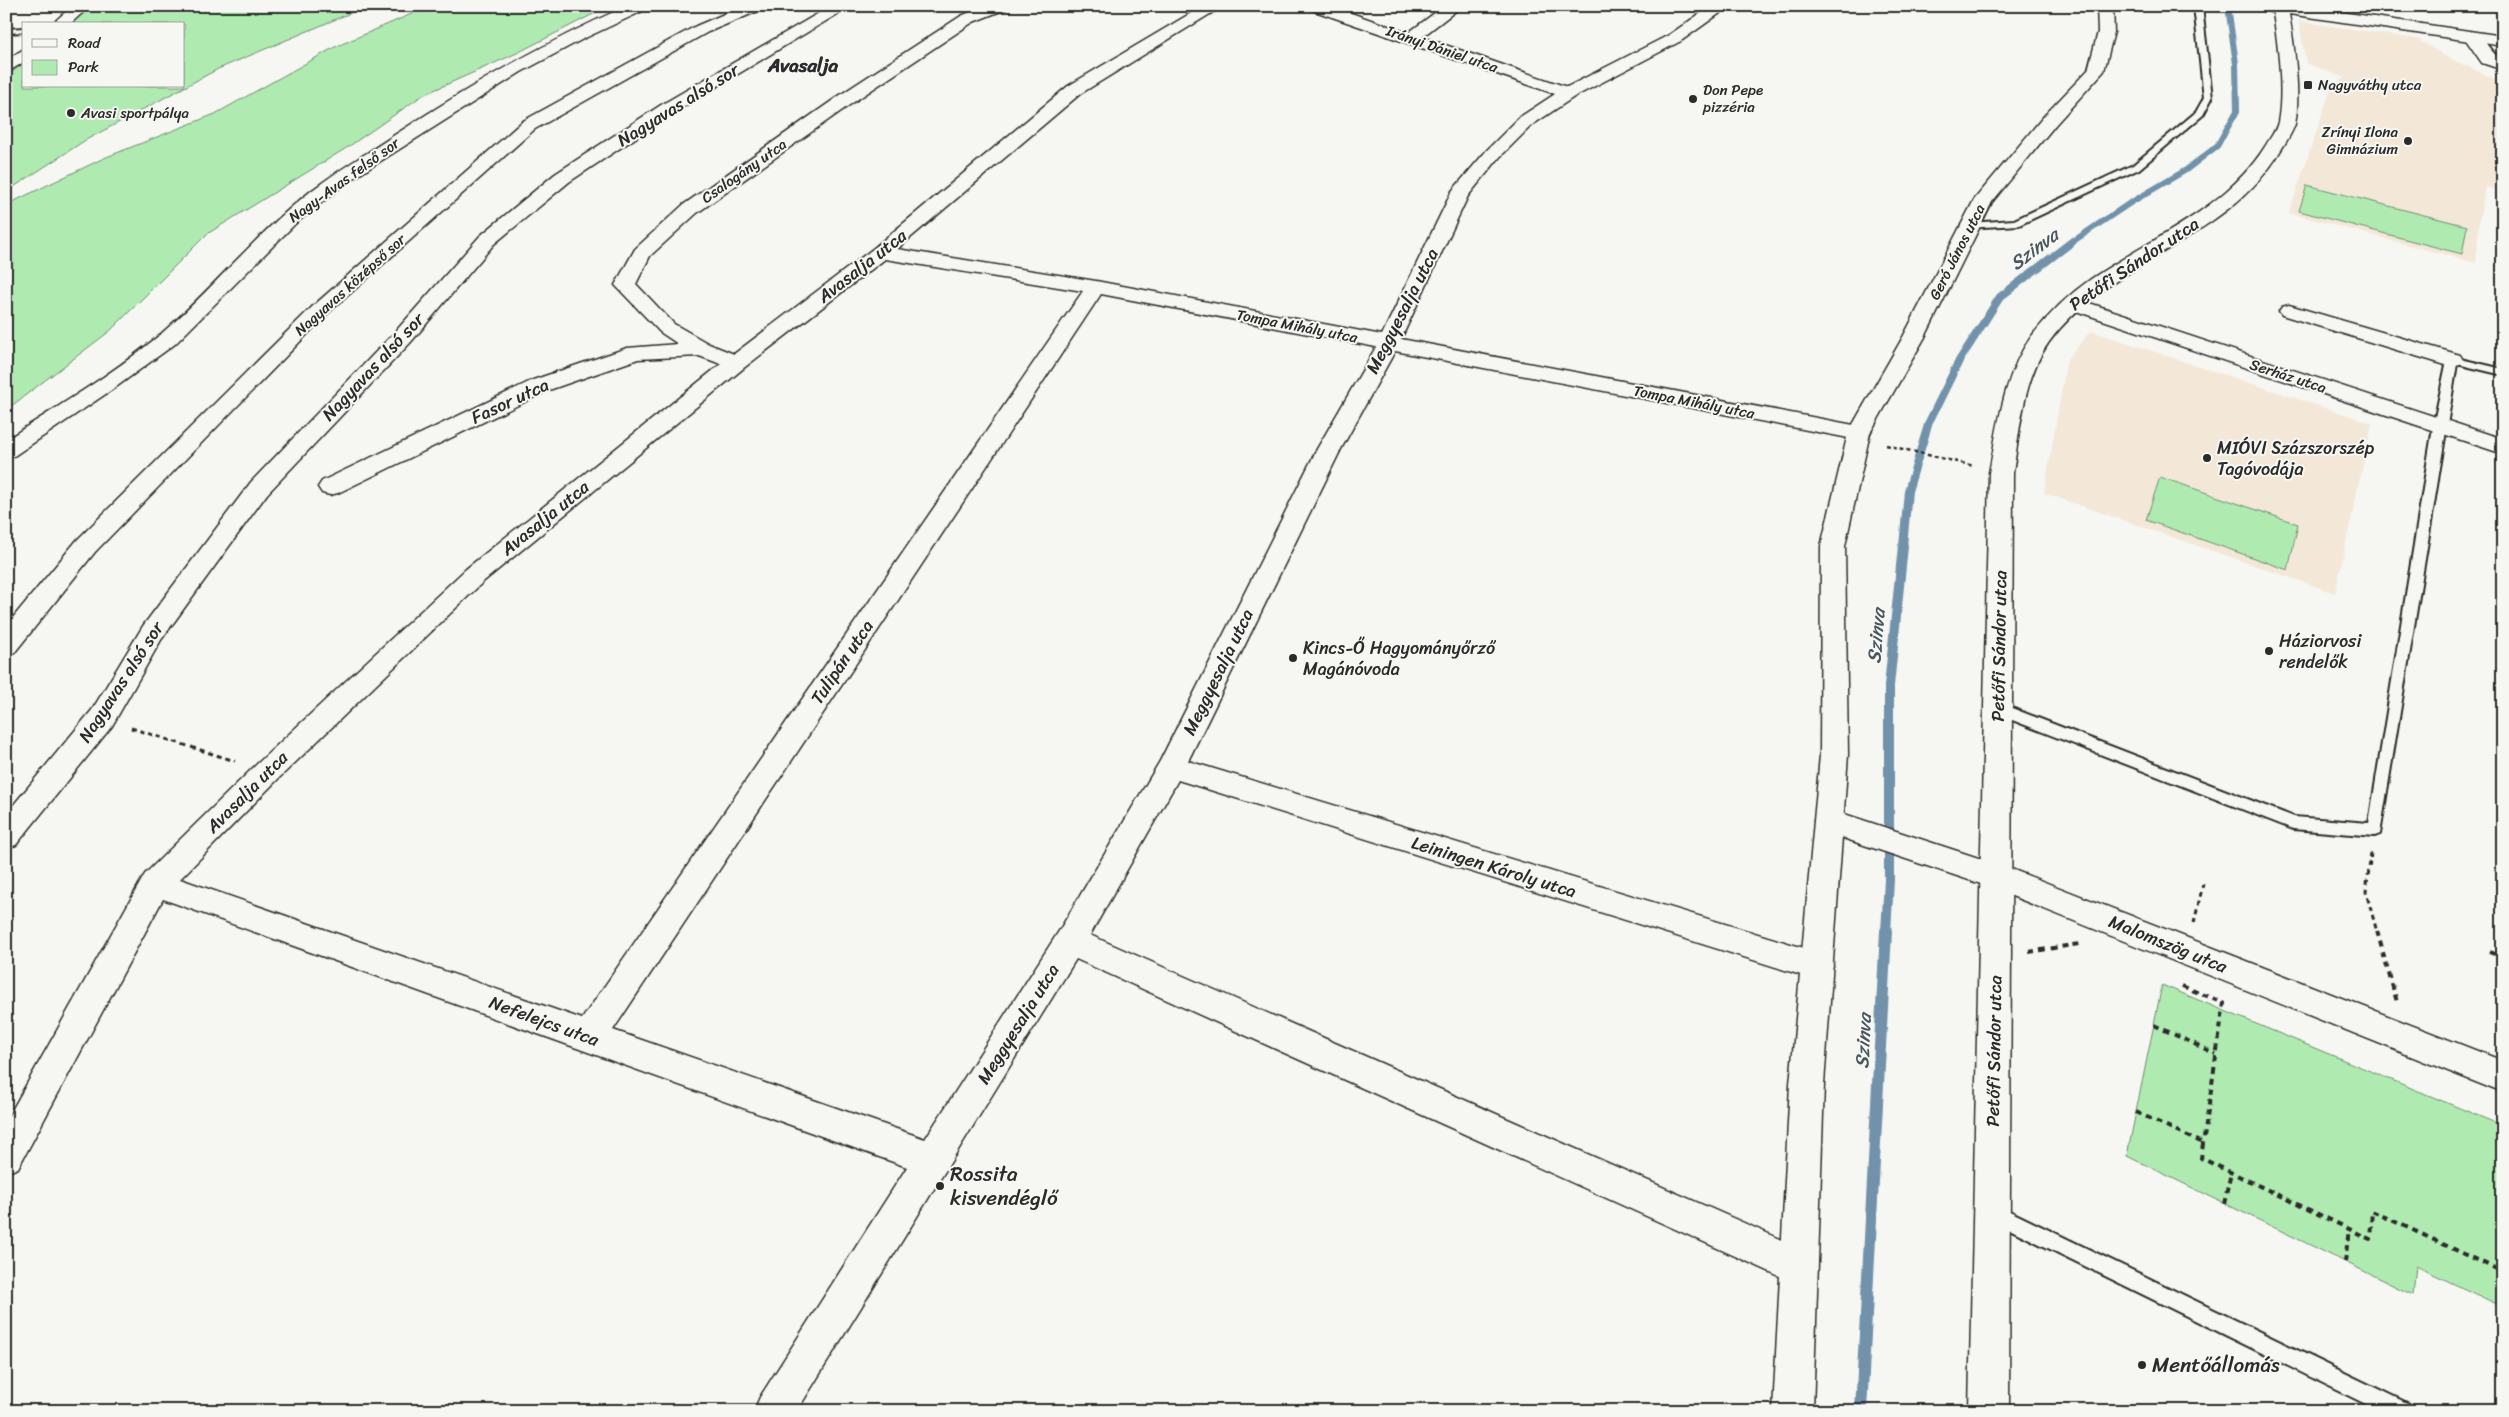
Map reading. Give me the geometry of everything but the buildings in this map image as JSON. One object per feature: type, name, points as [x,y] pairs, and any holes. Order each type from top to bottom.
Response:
[{"type":"street","points":[[62,22],[82,6]]},
{"type":"street","name":"Nagy-Avas felső sor","points":[[6,451],[96,392],[167,339],[219,291],[284,223],[344,176],[442,111],[576,35],[641,6]]},
{"type":"street","name":"Nagyavas középső sor","points":[[6,645],[86,546],[319,311],[529,125],[702,29],[757,6]]},
{"type":"street","name":"Nagyavas alsó sor","points":[[6,836],[102,718],[152,634],[259,488],[403,337],[486,240],[562,178],[667,109],[842,6]]},
{"type":"street","name":"Csalogány utca","points":[[737,362],[701,349],[667,328],[625,285],[642,253],[690,209],[852,95],[967,19],[1000,6]]},
{"type":"street","name":"Avasalja utca","points":[[6,1156],[156,883],[268,771],[475,575],[737,362],[881,252],[1074,90],[1215,6]]},
{"type":"street","name":"Irányi Dániel utca","points":[[1315,6],[1568,93]]},
{"type":"street","points":[[1410,38],[1454,6]]},
{"type":"street","name":"Meggyesalja utca","points":[[774,1411],[1070,941],[1170,767],[1324,458],[1388,344],[1459,195],[1493,154],[1526,121],[1568,93],[1675,38],[1722,6]]},
{"type":"street","name":"Geró János utca","points":[[1859,433],[1914,337],[1983,200],[2050,120],[2096,71],[2106,32],[2105,6]]},
{"type":"street","points":[[2275,7],[2503,42]]},
{"type":"street","name":"Petőfi Sándor utca","points":[[1989,1411],[2001,474],[2018,385],[2039,341],[2059,316],[2099,284],[2232,199],[2264,164],[2284,129],[2288,93],[2275,7]]},
{"type":"street","points":[[2472,37],[2488,59],[2503,65]]},
{"type":"street","points":[[6,68],[22,56]]},
{"type":"street","name":"Tompa Mihály utca","points":[[881,252],[1096,287],[1859,433]]},
{"type":"street","name":"Tulipán utca","points":[[589,1037],[1096,287]]},
{"type":"street","name":"Serház utca","points":[[2074,304],[2503,447]]},
{"type":"street","points":[[2289,311],[2452,360]]},
{"type":"street","name":"Fasor utca","points":[[330,487],[541,385],[635,353],[701,349]]},
{"type":"street","points":[[1793,1411],[1806,1084],[1834,755],[1833,546],[1859,433]]},
{"type":"street","name":"Leiningen Károly utca","points":[[1170,767],[1817,966]]},
{"type":"street","name":"Malomszög utca","points":[[1829,821],[1996,876],[2503,1077]]},
{"type":"street","name":"Nefelejcs utca","points":[[156,883],[932,1159]]},
{"type":"street","points":[[1070,941],[1800,1266]]},
{"type":"lane","points":[[1970,226],[2016,224],[2136,167],[2200,113],[2208,98],[2198,6]]},
{"type":"lane","points":[[6,31],[22,30]]},
{"type":"lane","points":[[1999,709],[2293,823],[2375,830],[2439,427],[2452,360],[2503,372]]},
{"type":"lane","points":[[1992,1212],[2402,1411]]},
{"type":"path","points":[[1887,444],[2001,474]]},
{"type":"path","points":[[102,718],[268,771]]},
{"type":"path","points":[[2375,830],[2366,892],[2408,1040]]},
{"type":"path","points":[[2186,952],[2203,884]]},
{"type":"path","points":[[2026,953],[2078,943],[2087,947]]},
{"type":"path","points":[[2490,952],[2503,957]]},
{"type":"path","points":[[2178,984],[2224,1003],[2201,1158],[2370,1239],[2372,1212],[2503,1272]]},
{"type":"path","points":[[2154,1025],[2216,1054]]},
{"type":"path","points":[[2136,1112],[2203,1143]]},
{"type":"path","points":[[2224,1204],[2231,1173]]},
{"type":"path","points":[[2345,1262],[2349,1229]]},
{"type":"shaded area","name":"Zrínyi Ilona Gimnázium","points":[[2299,21],[2417,39],[2445,56],[2503,83],[2503,191],[2485,187],[2479,223],[2476,263],[2289,213],[2332,85],[2345,78],[2306,63]]},
{"type":"shaded area","name":"MIÓVI Százszorszép Tagóvodája","points":[[2091,331],[2372,423],[2335,593],[2044,493],[2067,359]]},
{"type":"green space","name":"Avasi sportpálya","points":[[92,6],[367,6],[218,69],[185,87],[185,22],[72,22]]},
{"type":"green space","points":[[430,6],[609,6],[517,53],[423,95],[348,147],[207,234],[110,331],[6,410],[6,205],[104,158],[215,114],[335,47]]},
{"type":"green space","name":"Avasi sportpálya","points":[[22,64],[22,88],[183,88],[84,141],[6,192],[6,77]]},
{"type":"green space","points":[[2307,185],[2467,226],[2462,254],[2299,211]]},
{"type":"green space","points":[[2160,477],[2298,524],[2288,570],[2146,520]]},
{"type":"green space","points":[[2162,985],[2503,1126],[2503,1307],[2416,1266],[2413,1295],[2127,1156]]},
{"type":"waterway","name":"Szinva","points":[[2072,242],[2130,203],[2186,170],[2217,146],[2237,111],[2236,64],[2228,6]]},
{"type":"waterway","name":"Szinva","points":[[1903,547],[1908,491],[1929,422],[1959,361],[2000,297],[2073,241]]},
{"type":"waterway","name":"Szinva","points":[[1886,932],[1889,880],[1889,686],[1903,546]]},
{"type":"waterway","name":"Szinva","points":[[1861,1411],[1886,931]]},
{"type":"place","name":"Nagyváthy utca","points":[[2308,85]]},
{"type":"place","name":"Don Pepe pizzéria","points":[[1693,99]]},
{"type":"place","name":"Avasi sportpálya","points":[[71,113]]},
{"type":"place","name":"Zrínyi Ilona Gimnázium","points":[[2408,141]]},
{"type":"place","name":"MIÓVI Százszorszép Tagóvodája","points":[[2207,458]]},
{"type":"place","name":"Háziorvosi rendelők","points":[[2269,651]]},
{"type":"place","name":"Kincs-Ő Hagyományőrző Magánóvoda","points":[[1293,658]]},
{"type":"place","name":"Rossita kisvendéglő","points":[[940,1186]]},
{"type":"place","name":"Mentőállomás","points":[[2142,1365]]},
{"type":"district","name":"Avasalja","points":[[803,65]]}]
